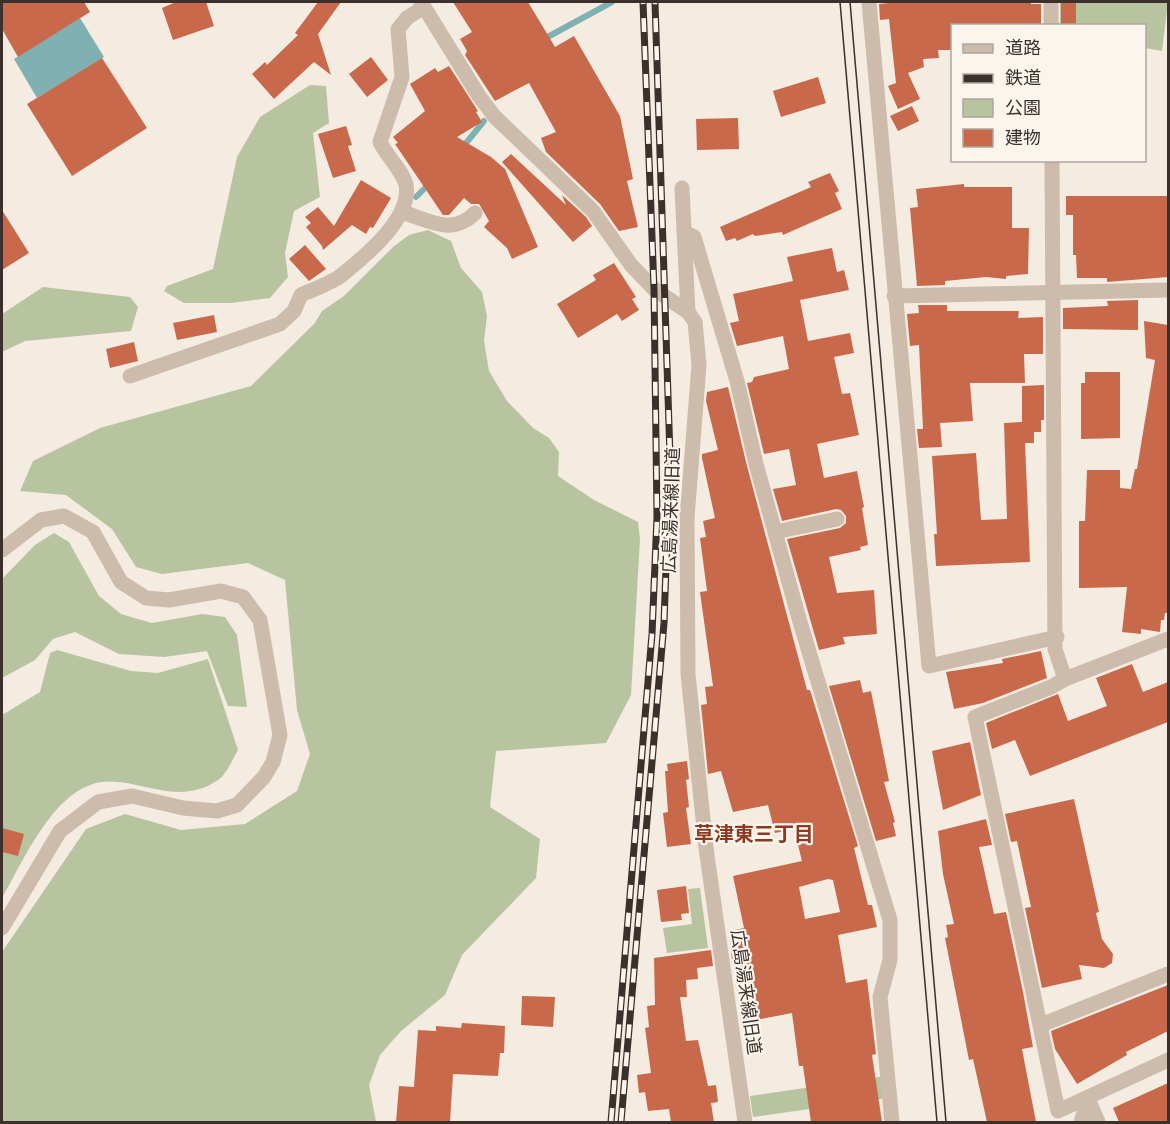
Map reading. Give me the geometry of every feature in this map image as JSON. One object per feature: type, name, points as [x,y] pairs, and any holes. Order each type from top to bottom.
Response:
[{"type":"street","points":[[869,2],[929,666],[1057,637]]},
{"type":"street","points":[[1051,2],[1051,24]]},
{"type":"street","points":[[130,376],[280,324],[294,311],[301,295],[340,276],[394,226],[406,201],[405,182],[387,158],[380,142],[402,77],[398,29],[423,4],[495,117],[593,211],[631,265],[654,289],[688,312]]},
{"type":"street","points":[[1052,162],[1057,637],[1055,650],[1065,679]]},
{"type":"street","name":"広島湯来線旧道","points":[[682,188],[688,312],[694,322],[699,365],[687,518],[688,674],[706,848],[745,1122]]},
{"type":"street","points":[[402,212],[453,226],[465,223],[476,213]]},
{"type":"street","points":[[684,232],[694,237],[737,381],[775,532],[890,920],[891,960],[880,997],[892,1122]]},
{"type":"street","points":[[894,296],[1168,290]]},
{"type":"street","points":[[2,550],[41,520],[64,516],[93,532],[121,582],[146,598],[169,600],[221,591],[243,597],[260,620],[280,735],[273,762],[264,777],[237,805],[217,811],[183,808],[132,796],[98,802],[60,831],[2,928]]},
{"type":"street","points":[[775,532],[837,519]]},
{"type":"street","points":[[1168,639],[975,717],[1058,1111],[1168,1060]]},
{"type":"street","points":[[1041,1025],[1168,975]]},
{"type":"street","points":[[1081,1122],[1088,1099]]},
{"type":"street","points":[[1088,1099],[1098,1122]]},
{"type":"green space","points":[[1060,2],[1168,2],[1162,51],[1146,48],[1146,24],[1060,24]]},
{"type":"green space","points":[[310,85],[326,86],[329,123],[313,133],[320,197],[294,211],[285,253],[288,277],[270,298],[230,303],[184,303],[164,291],[167,286],[213,269],[237,157],[260,117]]},
{"type":"green space","points":[[428,230],[451,241],[461,268],[482,292],[487,316],[484,341],[489,371],[507,401],[533,428],[549,438],[559,452],[558,476],[594,500],[638,522],[640,539],[631,695],[606,743],[496,751],[490,807],[540,839],[536,878],[462,955],[445,995],[401,1031],[380,1055],[369,1085],[376,1122],[2,1122],[2,952],[86,829],[125,814],[181,830],[245,824],[297,791],[310,754],[297,710],[285,580],[248,563],[162,574],[136,567],[112,529],[66,495],[20,491],[33,461],[100,428],[251,386],[315,323],[322,311],[344,296],[393,247],[409,235]]},
{"type":"green space","points":[[43,287],[130,297],[138,307],[131,331],[25,341],[2,352],[2,314]]},
{"type":"green space","points":[[54,533],[69,542],[99,596],[121,614],[152,623],[202,614],[225,617],[237,635],[247,707],[228,706],[207,651],[164,657],[119,654],[75,632],[53,639],[35,660],[2,678],[2,579],[35,545]]},
{"type":"green space","points":[[57,650],[131,671],[158,673],[208,659],[238,750],[221,777],[201,788],[185,792],[168,791],[121,782],[105,782],[90,785],[76,792],[62,804],[38,834],[2,898],[2,715],[40,692],[50,653]]},
{"type":"green space","points":[[700,888],[708,948],[667,953],[663,928],[692,924],[688,889]]},
{"type":"green space","points":[[886,1076],[887,1098],[753,1117],[750,1096]]},
{"type":"water","points":[[80,18],[104,57],[37,98],[14,59]]},
{"type":"building","points":[[2,2],[84,2],[90,12],[18,57],[2,29]]},
{"type":"building","points":[[176,2],[206,2],[214,26],[173,40],[162,8]]},
{"type":"building","points":[[318,2],[341,2],[318,34],[331,75],[314,62],[274,99],[252,74],[265,62],[267,65],[298,35],[295,33]]},
{"type":"building","points":[[453,2],[528,2],[555,47],[574,36],[620,116],[633,179],[627,181],[638,227],[619,231],[600,204],[546,152],[541,138],[556,132],[529,83],[495,101],[465,55],[467,51],[460,39],[472,32]]},
{"type":"building","points":[[1031,2],[1031,4],[1041,4],[1041,24],[951,24],[951,50],[938,50],[939,58],[923,59],[924,67],[908,73],[920,99],[898,109],[888,86],[896,83],[889,19],[880,20],[879,4]]},
{"type":"building","points":[[1061,3],[1076,3],[1076,24],[1061,24]]},
{"type":"building","points":[[371,57],[388,80],[367,97],[349,74]]},
{"type":"building","points":[[102,58],[147,128],[72,176],[27,104]]},
{"type":"building","points":[[449,66],[478,111],[476,112],[482,122],[457,137],[491,157],[505,169],[538,247],[512,259],[507,248],[484,227],[489,221],[479,204],[471,204],[464,198],[449,215],[443,215],[395,144],[398,143],[393,137],[425,111],[410,84],[435,68],[438,72]]},
{"type":"building","points":[[818,77],[826,103],[781,117],[773,91]]},
{"type":"building","points":[[912,106],[919,121],[898,131],[890,116]]},
{"type":"building","points":[[738,118],[739,149],[697,150],[696,119]]},
{"type":"building","points":[[346,126],[352,145],[348,146],[356,171],[333,178],[318,134]]},
{"type":"building","points":[[511,154],[566,205],[562,195],[586,217],[592,226],[573,242],[502,162]]},
{"type":"building","points":[[830,173],[839,191],[835,193],[842,209],[783,235],[782,232],[755,236],[753,234],[737,241],[735,238],[726,241],[720,227],[811,187],[808,182]]},
{"type":"building","points":[[361,180],[391,198],[373,228],[370,227],[366,234],[352,225],[323,250],[306,227],[311,223],[305,217],[318,207],[334,226]]},
{"type":"building","points":[[964,184],[964,187],[1012,187],[1012,228],[1029,228],[1028,274],[1006,276],[1006,279],[986,277],[945,281],[945,285],[917,286],[910,208],[918,207],[916,189]]},
{"type":"building","points":[[1066,196],[1168,196],[1168,277],[1107,282],[1107,278],[1077,278],[1076,255],[1073,255],[1073,215],[1066,215]]},
{"type":"building","points":[[2,210],[29,253],[2,270]]},
{"type":"building","points":[[305,245],[326,269],[309,281],[289,259]]},
{"type":"building","points":[[832,248],[837,272],[844,270],[849,290],[800,300],[808,341],[850,333],[854,353],[834,357],[842,394],[850,393],[859,435],[817,444],[824,478],[857,471],[868,545],[860,547],[861,550],[829,557],[837,593],[874,590],[877,634],[843,637],[845,644],[819,650],[787,539],[840,528],[846,523],[846,516],[841,510],[836,509],[782,521],[773,489],[796,485],[789,449],[764,454],[747,383],[752,382],[754,377],[789,369],[783,336],[737,346],[730,323],[739,321],[733,294],[793,281],[787,257]]},
{"type":"building","points":[[614,263],[636,297],[632,299],[639,310],[622,321],[617,314],[578,338],[557,304],[596,280],[593,275]]},
{"type":"building","points":[[1138,300],[1138,330],[1063,329],[1063,308],[1108,306],[1107,301]]},
{"type":"building","points":[[918,305],[947,305],[947,311],[1019,311],[1018,318],[1043,317],[1043,354],[1024,354],[1025,383],[970,383],[973,421],[940,423],[942,447],[919,448],[917,429],[923,429],[919,345],[910,346],[907,314],[919,313]]},
{"type":"building","points":[[214,315],[217,332],[177,340],[173,323]]},
{"type":"building","points":[[1144,321],[1168,325],[1168,613],[1165,613],[1164,620],[1161,620],[1160,632],[1141,629],[1141,634],[1122,632],[1127,587],[1079,588],[1079,521],[1085,521],[1087,470],[1120,470],[1120,488],[1131,489],[1135,469],[1137,469],[1155,360],[1146,358]]},
{"type":"building","points":[[134,342],[138,361],[110,368],[106,349]]},
{"type":"building","points":[[1085,372],[1120,372],[1120,438],[1081,439],[1081,383],[1085,383]]},
{"type":"building","points":[[1044,385],[1044,420],[1041,420],[1041,432],[1034,432],[1034,443],[1025,443],[1030,562],[936,566],[934,534],[937,534],[932,456],[976,453],[981,520],[1007,519],[1004,423],[1022,422],[1022,386]]},
{"type":"building","points":[[728,387],[807,690],[810,690],[858,846],[854,848],[868,905],[872,905],[877,927],[838,935],[846,983],[867,979],[876,1054],[872,1055],[882,1122],[811,1122],[803,1066],[799,1066],[792,1013],[756,1020],[748,975],[739,977],[736,962],[732,963],[730,931],[744,928],[733,876],[802,861],[794,829],[775,833],[768,805],[733,812],[721,771],[708,774],[701,705],[707,704],[705,687],[713,686],[700,592],[707,591],[700,538],[706,537],[703,521],[715,518],[702,454],[718,450],[706,401],[707,392]],"holes":[[[828,879],[833,880],[840,912],[805,919],[799,887]]]},
{"type":"building","points":[[1041,651],[1047,678],[983,703],[954,709],[946,672],[1003,663],[1002,659]]},
{"type":"building","points":[[1132,664],[1143,692],[1168,682],[1168,722],[1030,776],[1015,740],[992,749],[986,723],[1058,694],[1068,721],[1107,706],[1096,678]]},
{"type":"building","points":[[860,680],[863,693],[871,691],[889,781],[884,782],[895,822],[893,823],[896,836],[876,841],[829,686]]},
{"type":"building","points":[[970,742],[981,795],[943,810],[932,751]]},
{"type":"building","points":[[687,761],[689,779],[686,780],[689,807],[686,808],[691,844],[667,847],[663,813],[668,812],[665,771],[668,771],[667,764]]},
{"type":"building","points":[[1074,799],[1099,912],[1096,913],[1102,939],[1113,954],[1112,963],[1104,968],[1079,965],[1082,979],[1042,988],[1025,908],[1031,907],[1017,841],[1011,842],[1005,814]]},
{"type":"building","points":[[986,819],[992,845],[979,847],[994,914],[1006,912],[1023,992],[1033,1047],[1022,1049],[1036,1122],[987,1122],[973,1059],[969,1060],[945,938],[948,937],[946,925],[954,924],[943,874],[938,831]]},
{"type":"building","points":[[2,828],[24,834],[18,856],[2,852]]},
{"type":"building","points":[[686,886],[689,913],[681,914],[682,920],[661,922],[657,890]]},
{"type":"building","points":[[711,950],[713,966],[697,968],[698,979],[686,980],[687,997],[680,997],[686,1041],[698,1040],[708,1086],[716,1085],[718,1102],[711,1103],[714,1122],[671,1122],[669,1109],[648,1111],[645,1092],[639,1093],[637,1075],[651,1073],[645,1028],[649,1027],[647,1006],[655,1005],[654,958]]},
{"type":"building","points":[[1168,985],[1168,1031],[1126,1052],[1127,1055],[1077,1084],[1055,1049],[1051,1031]]},
{"type":"building","points":[[522,996],[555,997],[553,1027],[521,1025]]},
{"type":"building","points":[[462,1023],[505,1026],[504,1053],[500,1053],[498,1076],[453,1074],[450,1122],[396,1122],[399,1086],[414,1087],[418,1030],[436,1031],[436,1026],[461,1028]]},
{"type":"building","points":[[1168,1083],[1168,1122],[1119,1122],[1113,1108]]},
{"type":"waterway","points":[[542,40],[612,2]]},
{"type":"waterway","points":[[462,148],[484,121]]},
{"type":"waterway","points":[[416,197],[429,184]]},
{"type":"tram line","points":[[840,2],[937,1122]]},
{"type":"tram line","points":[[850,2],[946,1122]]},
{"type":"railway","points":[[611,1122],[652,634],[657,517],[654,289],[643,2]]},
{"type":"railway","points":[[621,1122],[664,623],[670,456],[655,2]]},
{"type":"district","name":"草津東三丁目","points":[[754,834]]}]
